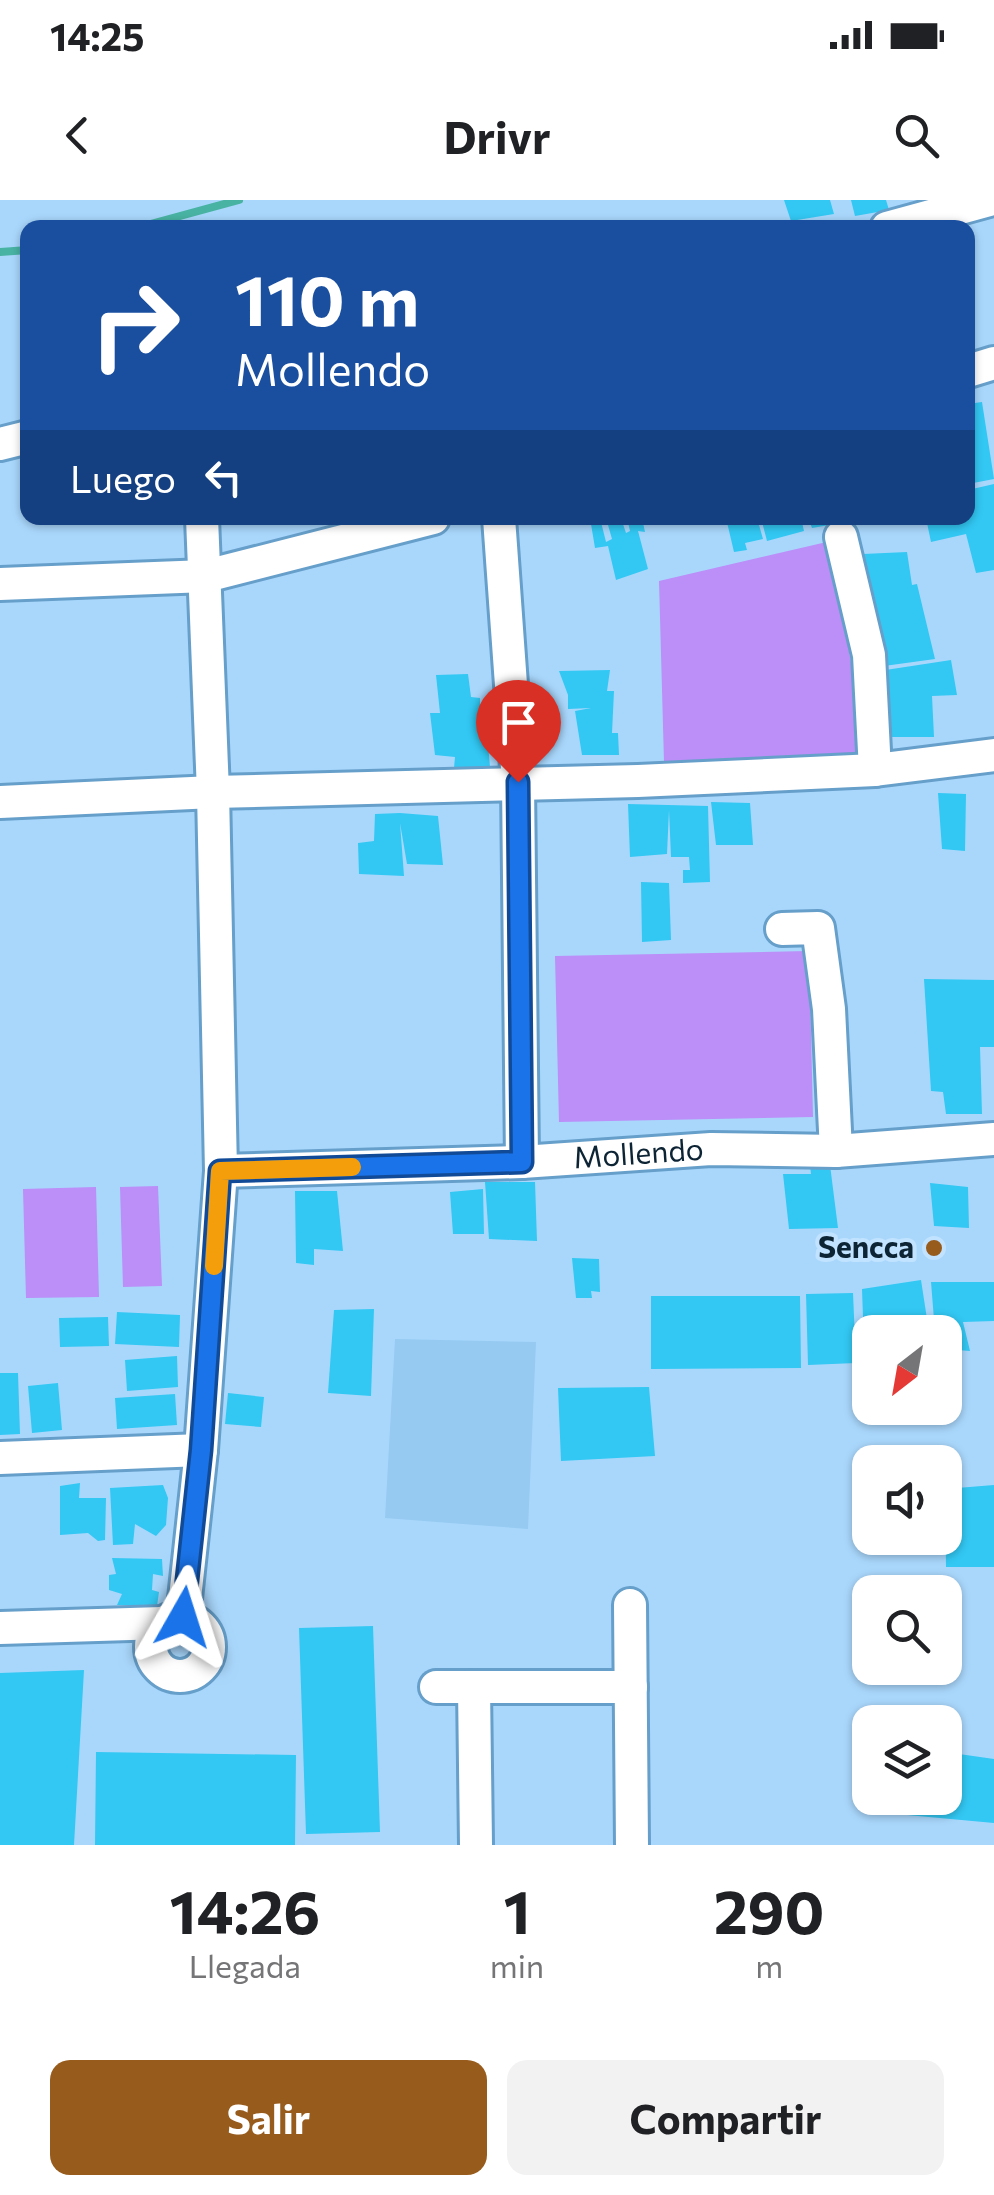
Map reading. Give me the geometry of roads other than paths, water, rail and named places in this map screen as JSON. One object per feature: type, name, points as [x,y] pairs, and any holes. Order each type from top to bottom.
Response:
[{"type":"street","points":[[916,220],[989,200]]},
{"type":"street","points":[[173,1620],[201,1450],[220,1171],[213,792],[202,525]]},
{"type":"street","points":[[0,584],[206,576],[406,525]]},
{"type":"street","points":[[500,525],[518,782],[522,1162]]},
{"type":"street","points":[[841,537],[870,655],[875,770]]},
{"type":"street","points":[[0,802],[638,781],[875,770],[994,756]]},
{"type":"street","points":[[782,929],[818,928],[829,1009],[836,1152]]},
{"type":"street","name":"Mollendo","points":[[220,1171],[522,1162],[711,1149],[836,1152],[994,1139]]},
{"type":"street","points":[[0,1458],[201,1450]]},
{"type":"street","points":[[630,1605],[632,1845]]},
{"type":"street","points":[[157,1665],[150,1647],[156,1630],[173,1620]]},
{"type":"street","points":[[0,1628],[192,1620],[210,1642],[206,1661],[192,1674],[183,1676],[164,1672],[83,1626]]},
{"type":"street","points":[[436,1687],[631,1687]]},
{"type":"street","points":[[474,1687],[476,1845]]},
{"type":"waterway","points":[[165,220],[239,200]]},
{"type":"waterway","points":[[0,252],[20,251]]},
{"type":"place","name":"Sencca","points":[[934,1248]]}]
